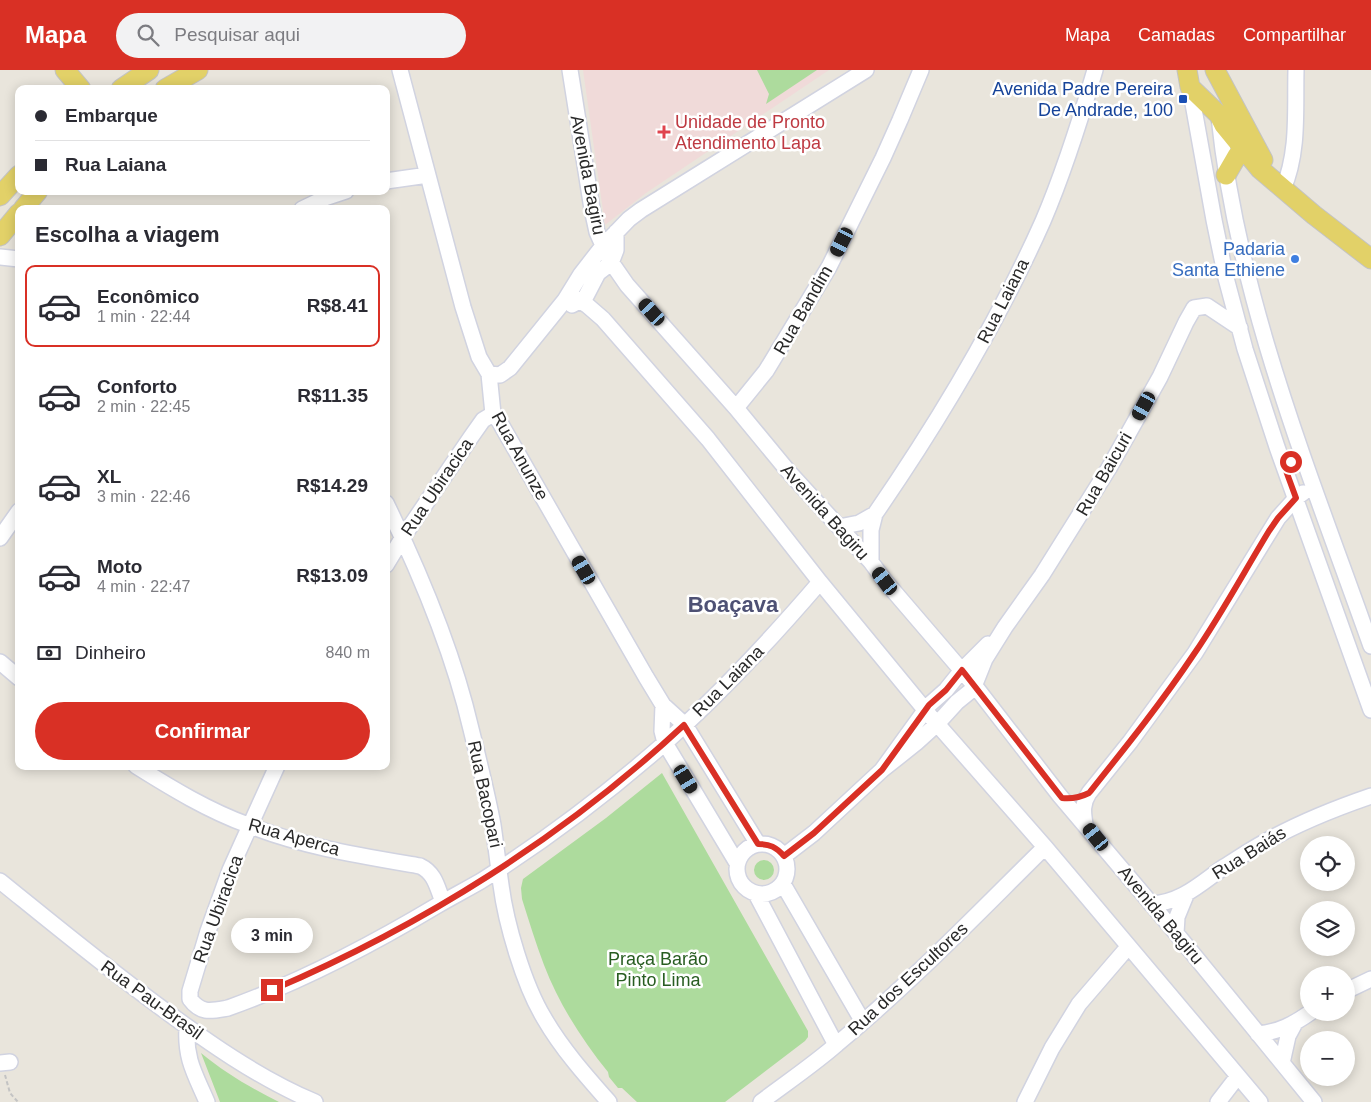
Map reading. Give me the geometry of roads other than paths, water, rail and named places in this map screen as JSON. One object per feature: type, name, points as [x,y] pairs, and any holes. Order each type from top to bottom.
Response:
[{"type":"main road","points":[[65,70],[78,85]]},
{"type":"main road","points":[[127,85],[150,70]]},
{"type":"main road","points":[[172,85],[198,70]]},
{"type":"main road","points":[[1214,70],[1219,114],[1224,126],[1244,151],[1260,168],[1314,215],[1371,259]]},
{"type":"main road","points":[[1214,70],[1278,184]]},
{"type":"main road","points":[[1189,78],[1219,114]]},
{"type":"main road","points":[[1226,175],[1237,156],[1244,151]]},
{"type":"main road","points":[[0,196],[15,179]]},
{"type":"main road","points":[[26,205],[34,195]]},
{"type":"main road","points":[[0,236],[15,218]]},
{"type":"street","name":"Rua Anunze","points":[[400,70],[475,346],[482,366],[489,374],[493,414],[499,421],[634,658],[663,705],[675,714],[684,725]]},
{"type":"street","name":"Avenida Bagiru","points":[[570,70],[592,209],[602,247],[611,263],[788,471],[871,562],[885,581],[962,670],[1062,798],[1176,933],[1314,1102]]},
{"type":"street","points":[[489,374],[500,375],[510,368],[546,324],[575,297],[582,274],[602,247],[641,210],[866,70]]},
{"type":"street","name":"Rua Bandim","points":[[736,408],[766,372],[829,266],[893,135],[921,70]]},
{"type":"street","name":"Rua Laiana","points":[[871,562],[871,530],[875,514],[932,428],[990,330],[1049,206],[1073,140],[1094,70]]},
{"type":"street","points":[[1278,184],[1290,173],[1294,147],[1296,70]]},
{"type":"street","points":[[1189,78],[1215,228],[1240,328],[1277,447],[1371,710]]},
{"type":"street","points":[[1219,114],[1226,175],[1260,321],[1298,440],[1371,646]]},
{"type":"street","points":[[390,180],[428,174]]},
{"type":"street","points":[[310,205],[334,195]]},
{"type":"street","points":[[1211,208],[1221,213],[1230,209],[1232,204]]},
{"type":"street","points":[[1215,228],[1221,221],[1228,219],[1236,222]]},
{"type":"street","points":[[575,297],[585,298],[598,273],[611,263],[616,250],[616,232]]},
{"type":"street","points":[[0,257],[15,259]]},
{"type":"street","points":[[575,297],[603,319],[708,439],[820,582],[937,724],[1045,847],[1260,1102]]},
{"type":"street","name":"Rua Baicuri","points":[[784,856],[814,833],[882,770],[937,724],[975,686],[982,665],[1005,627],[1042,575],[1109,468],[1160,377],[1194,308],[1207,306],[1240,328]]},
{"type":"street","name":"Rua Ubiracica","points":[[390,558],[479,426],[487,417],[493,414]]},
{"type":"street","points":[[1277,447],[1289,448],[1298,440]]},
{"type":"street","points":[[1285,468],[1294,461],[1306,462]]},
{"type":"street","points":[[1085,824],[1084,801],[1089,793],[1185,668],[1278,518],[1296,498],[1314,485]]},
{"type":"street","name":"Rua Bacopari","points":[[390,511],[403,537],[444,638],[458,681],[471,728],[492,823],[504,902],[528,985],[548,1024],[578,1066],[609,1102]]},
{"type":"street","points":[[839,526],[859,523],[875,514]]},
{"type":"street","points":[[0,538],[15,517]]},
{"type":"street","name":"Rua Laiana","points":[[190,1000],[198,1009],[212,1011],[238,1004],[324,968],[396,930],[538,843],[605,793],[665,743],[754,656],[820,582]]},
{"type":"street","name":"Rua Baicuri","points":[[882,770],[933,700],[946,690],[962,670],[1005,627]]},
{"type":"street","points":[[0,662],[15,675]]},
{"type":"street","points":[[663,705],[662,731],[665,743],[737,863]]},
{"type":"street","points":[[684,725],[758,844]]},
{"type":"street","name":"Rua Aperca","points":[[143,770],[201,803],[249,826],[336,851],[420,866],[428,870],[443,902]]},
{"type":"street","name":"Rua Ubiracica","points":[[190,1000],[191,986],[208,931],[249,826],[274,770]]},
{"type":"street","points":[[1062,798],[1079,798],[1089,793]]},
{"type":"street","name":"Rua Baiás","points":[[1151,904],[1169,902],[1186,895],[1232,862],[1298,823],[1371,796]]},
{"type":"street","points":[[758,844],[768,844],[784,856],[788,865],[787,875],[783,884],[776,891],[766,895],[756,894],[747,890],[740,882],[737,873],[737,863],[749,847],[758,844]]},
{"type":"street","name":"Rua dos Escultores","points":[[761,1102],[863,1022],[933,958],[1045,847]]},
{"type":"street","name":"Rua Pau-Brasil","points":[[0,881],[96,959],[187,1028],[236,1061],[296,1094],[315,1102]]},
{"type":"street","points":[[783,884],[863,1022]]},
{"type":"street","points":[[756,894],[836,1045]]},
{"type":"street","points":[[1176,933],[1177,917],[1186,895]]},
{"type":"street","points":[[1025,1102],[1052,1048],[1079,1004],[1128,947]]},
{"type":"street","points":[[1355,987],[1371,979]]},
{"type":"street","points":[[1258,1034],[1279,1031],[1300,1020]]},
{"type":"street","points":[[1282,1063],[1288,1036],[1295,1023]]},
{"type":"street","points":[[187,1028],[186,1046],[206,1102]]},
{"type":"street","points":[[1218,1102],[1238,1076]]},
{"type":"place","name":"Avenida Padre Pereira De Andrade, 100","points":[[1183,99]]},
{"type":"place","name":"Unidade de Pronto Atendimento Lapa","points":[[664,132]]},
{"type":"place","name":"Padaria Santa Ethiene","points":[[1295,259]]},
{"type":"district","name":"Boaçava","points":[[733,604]]},
{"type":"park label","name":"Praça Barão Pinto Lima","points":[[658,970]]}]
